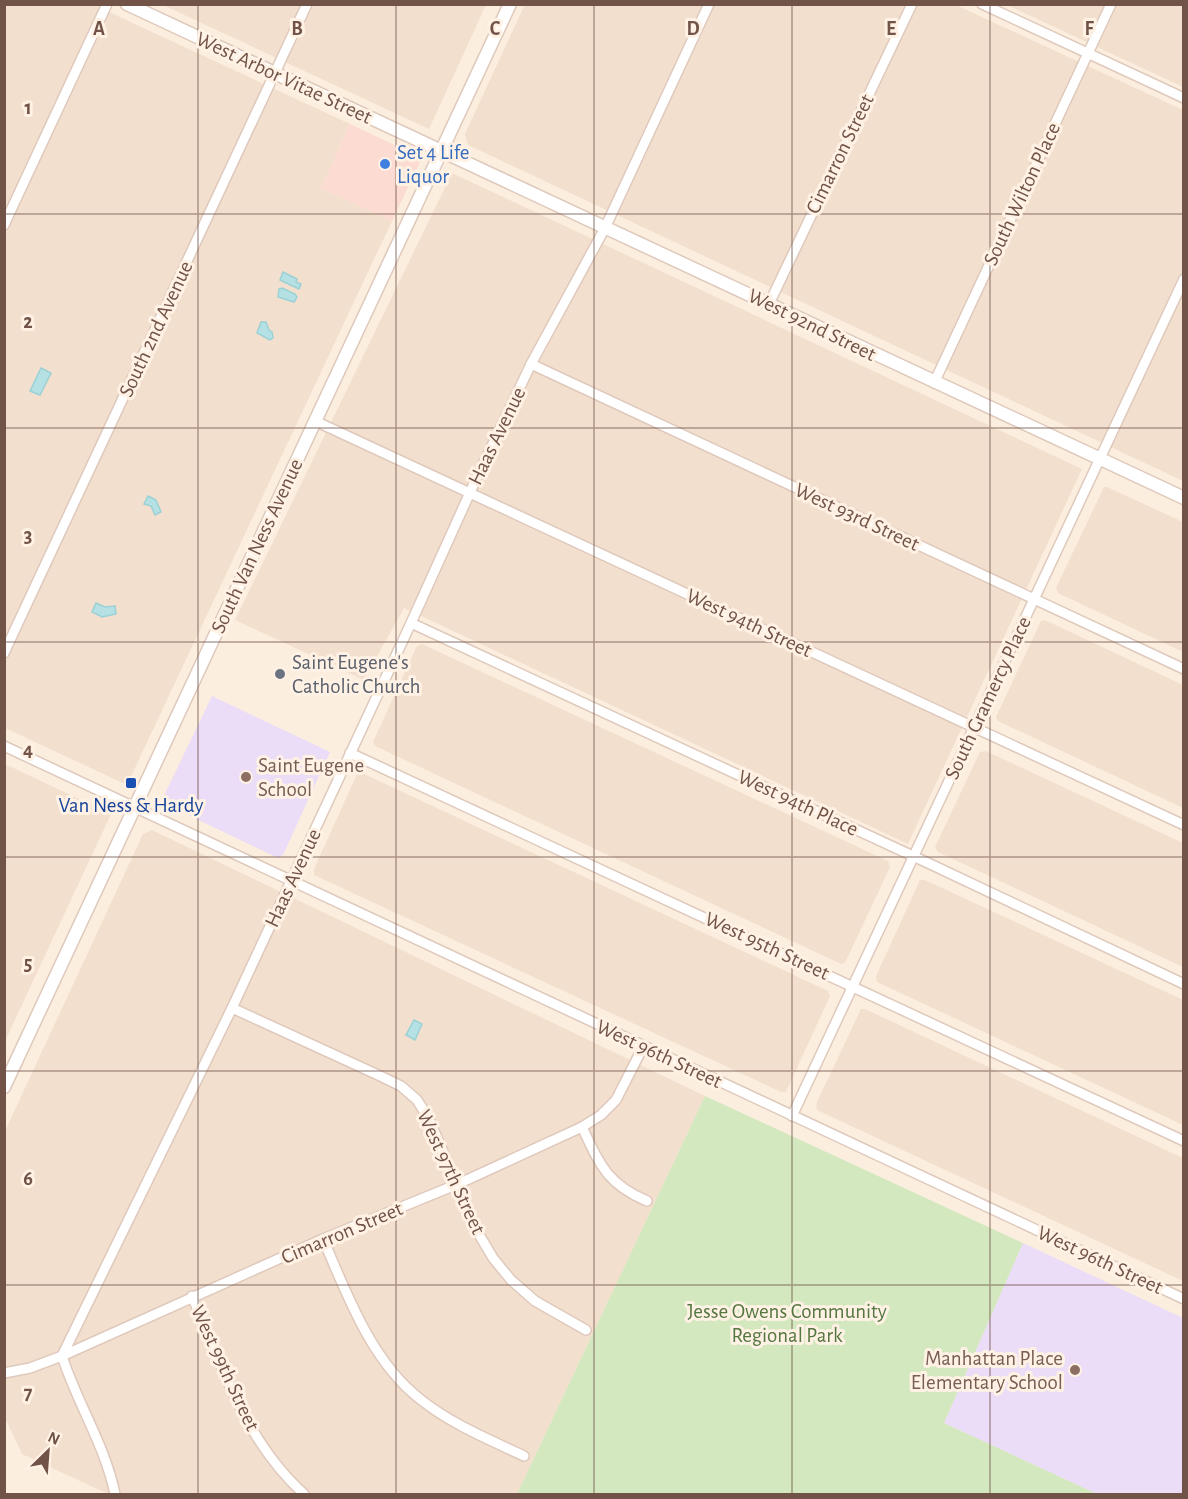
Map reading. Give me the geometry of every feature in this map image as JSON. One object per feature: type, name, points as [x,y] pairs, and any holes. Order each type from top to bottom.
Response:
[{"type":"street","points":[[4,225],[107,4]]},
{"type":"street","name":"West Arbor Vitae Street","points":[[127,4],[441,152]]},
{"type":"street","name":"South 2nd Avenue","points":[[4,653],[307,4]]},
{"type":"street","name":"South Van Ness Avenue","points":[[4,1088],[510,4]]},
{"type":"street","name":"Haas Avenue","points":[[62,1356],[232,1008],[531,364],[605,228],[709,4]]},
{"type":"street","name":"Cimarron Street","points":[[768,304],[912,4]]},
{"type":"street","points":[[982,4],[1184,98]]},
{"type":"street","name":"South Wilton Place","points":[[934,383],[1111,4]]},
{"type":"street","name":"West 92nd Street","points":[[441,152],[1184,498]]},
{"type":"street","name":"South Gramercy Place","points":[[792,1116],[1099,459],[1181,293],[1184,279]]},
{"type":"street","name":"West 93rd Street","points":[[531,364],[1184,669]]},
{"type":"street","name":"West 94th Street","points":[[315,421],[1184,825]]},
{"type":"street","name":"West 94th Place","points":[[411,623],[1184,984]]},
{"type":"street","name":"West 96th Street","points":[[4,746],[1184,1299]]},
{"type":"street","name":"West 95th Street","points":[[350,753],[1184,1141]]},
{"type":"street","name":"West 97th Street","points":[[232,1008],[401,1086],[417,1100],[429,1119],[477,1231],[493,1258],[511,1280],[535,1301],[586,1330]]},
{"type":"street","name":"Cimarron Street","points":[[4,1373],[30,1368],[62,1356],[323,1239],[458,1185],[582,1127],[601,1115],[616,1100],[643,1047]]},
{"type":"street","points":[[582,1127],[605,1173],[616,1185],[647,1201]]},
{"type":"street","points":[[323,1239],[355,1313],[375,1348],[418,1398],[471,1431],[524,1456]]},
{"type":"street","name":"West 99th Street","points":[[192,1296],[244,1418],[286,1478],[304,1494]]},
{"type":"street","points":[[62,1356],[68,1375],[109,1468],[115,1494]]},
{"type":"shaded area","points":[[525,4],[956,5],[1183,110],[1183,481],[468,145],[465,134]]},
{"type":"shaded area","points":[[5,5],[94,5],[350,124],[321,188],[392,221],[127,785],[5,728]]},
{"type":"shaded area","points":[[163,5],[486,5],[429,129]]},
{"type":"shaded area","points":[[1007,5],[1183,5],[1183,87]]},
{"type":"shaded area","points":[[350,124],[422,158],[392,221],[321,188]]},
{"type":"shaded area","points":[[452,173],[1082,469],[908,844],[404,608],[364,680],[235,620]]},
{"type":"shaded area","points":[[1104,487],[1183,522],[1183,652],[1058,593],[1056,588]]},
{"type":"shaded area","points":[[1045,620],[1183,685],[1183,808],[998,721],[996,717],[1041,621]]},
{"type":"shaded area","points":[[422,644],[888,861],[890,867],[845,963],[841,964],[375,746],[373,742],[417,646]]},
{"type":"shaded area","name":"Saint Eugene School","points":[[212,696],[330,752],[283,855],[278,858],[161,802]]},
{"type":"shaded area","points":[[986,751],[1183,843],[1183,967],[938,852],[935,847],[980,752]]},
{"type":"shaded area","points":[[5,764],[111,814],[5,1041]]},
{"type":"shaded area","points":[[362,773],[828,991],[830,996],[786,1092],[781,1092],[314,875],[314,869],[357,774]]},
{"type":"shaded area","points":[[152,830],[705,1096],[517,1494],[108,1494],[22,1454],[5,1418],[5,1131],[143,834]]},
{"type":"shaded area","points":[[920,880],[925,880],[1183,1000],[1183,1125],[877,982],[876,976]]},
{"type":"shaded area","points":[[861,1009],[1183,1158],[1183,1281],[817,1110],[816,1104]]},
{"type":"shaded area","name":"Manhattan Place Elementary School","points":[[1023,1243],[1183,1318],[1183,1494],[1097,1494],[944,1423]]},
{"type":"green space","name":"Jesse Owens Community Regional Park","points":[[705,1096],[1023,1243],[944,1423],[1097,1494],[517,1494]]},
{"type":"water","points":[[283,272],[297,279],[296,282],[301,284],[299,289],[280,280]]},
{"type":"water","points":[[282,288],[295,294],[297,297],[294,302],[278,297],[279,289]]},
{"type":"water","points":[[261,322],[266,322],[272,332],[273,338],[270,340],[257,333]]},
{"type":"water","points":[[41,368],[51,373],[40,395],[30,391]]},
{"type":"water","points":[[148,496],[156,500],[161,512],[155,515],[151,506],[144,504]]},
{"type":"water","points":[[96,603],[105,607],[115,606],[116,614],[102,617],[92,612]]},
{"type":"water","points":[[414,1020],[422,1024],[415,1040],[406,1035]]},
{"type":"place","name":"Set 4 Life Liquor","points":[[385,164]]},
{"type":"place","name":"Saint Eugene's Catholic Church","points":[[280,674]]},
{"type":"place","name":"Saint Eugene School","points":[[246,777]]},
{"type":"place","name":"Van Ness & Hardy","points":[[131,783]]},
{"type":"place","name":"Manhattan Place Elementary School","points":[[1075,1370]]}]
